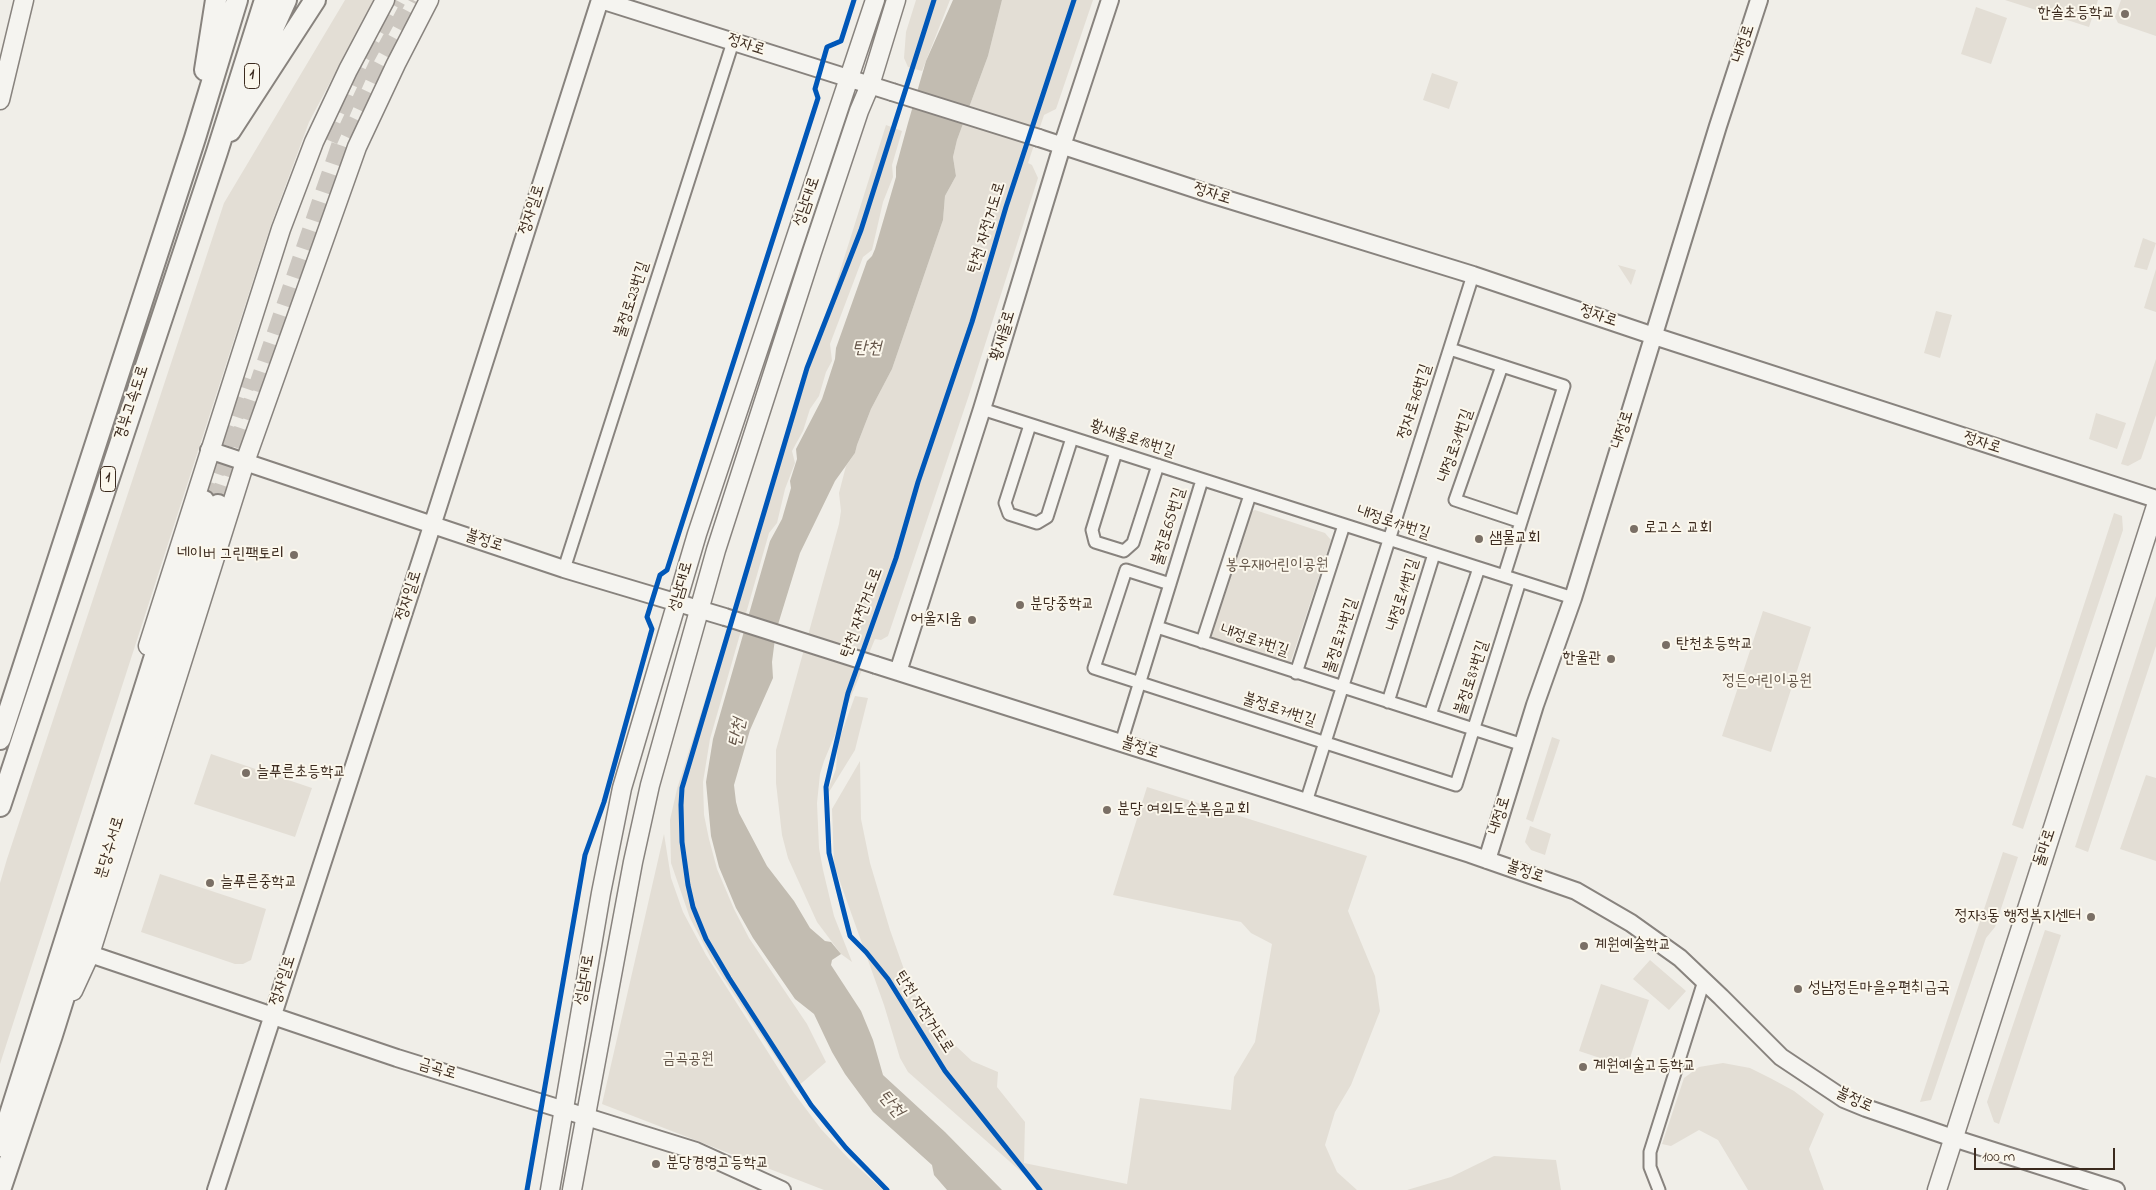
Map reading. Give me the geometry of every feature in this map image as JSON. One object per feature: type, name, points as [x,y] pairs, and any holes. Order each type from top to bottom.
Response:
[{"type":"highway","points":[[195,138],[216,0]]},
{"type":"highway","name":"1","points":[[195,138],[226,0]]},
{"type":"highway","name":"경부고속도로","points":[[0,739],[195,138],[237,0]]},
{"type":"highway","name":"경부고속도로","points":[[0,806],[217,152],[265,0]]},
{"type":"highway","name":"1","points":[[217,152],[286,0]]},
{"type":"highway","points":[[217,152],[316,0]]},
{"type":"highway","name":"분당수서로","points":[[0,1190],[46,1029],[211,503]]},
{"type":"highway","name":"분당수서로","points":[[0,1146],[46,1029]]},
{"type":"main road","points":[[0,100],[24,0]]},
{"type":"main road","points":[[46,1029],[46,972],[209,450],[281,229],[314,142],[348,70],[385,0]]},
{"type":"main road","points":[[46,1029],[90,954],[245,462],[357,147],[396,64],[430,0]]},
{"type":"main road","name":"성남대로","points":[[550,1190],[601,893],[620,798],[649,692],[678,602],[697,534],[875,0]]},
{"type":"main road","name":"성남대로","points":[[572,1190],[633,862],[650,784],[716,550],[896,0]]},
{"type":"main road","name":"돌마로","points":[[1937,1190],[2156,506]]},
{"type":"street","name":"정자로","points":[[600,0],[870,84],[1210,194],[1474,275],[1654,336],[2156,499]]},
{"type":"street","name":"정자일로","points":[[216,1190],[432,526],[600,0]]},
{"type":"street","name":"황새울로","points":[[898,672],[982,409],[1062,146],[1110,0]]},
{"type":"street","name":"내정로","points":[[1487,860],[1523,745],[1573,598],[1759,0]]},
{"type":"street","name":"불정로23번길","points":[[564,569],[733,42]]},
{"type":"street","name":"정자로76번길","points":[[1390,540],[1474,275]]},
{"type":"street","points":[[1450,349],[1564,386],[1504,576]]},
{"type":"street","name":"내정로31번길","points":[[1502,366],[1455,500],[1521,522]]},
{"type":"street","name":"황새울로18번길","points":[[982,409],[1273,502]]},
{"type":"street","points":[[1030,425],[1005,502],[1009,514],[1037,523],[1047,517],[1072,438]]},
{"type":"street","name":"불정로","points":[[209,450],[564,569],[678,602],[1487,860],[1576,891],[1631,923],[1680,958],[1781,1057],[1824,1087],[1866,1108],[2116,1190]]},
{"type":"street","points":[[1116,452],[1092,530],[1095,542],[1124,551],[1133,543],[1158,466]]},
{"type":"street","name":"불정로65번길","points":[[1121,743],[1202,480]]},
{"type":"street","name":"내정로7번길","points":[[1202,642],[1250,495]]},
{"type":"street","name":"내정로17번길","points":[[1273,502],[1573,598]]},
{"type":"street","name":"내정로7번길","points":[[1296,672],[1344,525]]},
{"type":"street","name":"불정로77번길","points":[[1306,802],[1390,540]]},
{"type":"street","name":"내정로11번길","points":[[1388,702],[1434,554]]},
{"type":"street","points":[[1430,715],[1479,568]]},
{"type":"street","name":"불정로65번길","points":[[1170,584],[1126,570],[1094,668],[1222,710]]},
{"type":"street","name":"불정로87번길","points":[[1325,743],[1456,785],[1520,581]]},
{"type":"street","name":"내정로7번길","points":[[1157,627],[1523,745]]},
{"type":"street","name":"불정로71번길","points":[[1222,710],[1325,743]]},
{"type":"street","name":"금곡로","points":[[90,954],[397,1058],[696,1151],[782,1190]]},
{"type":"street","points":[[1658,1190],[1650,1166],[1650,1152],[1704,981]]},
{"type":"green space","points":[[345,0],[374,0],[309,122],[271,225],[0,1064],[0,883],[7,859],[224,203]]},
{"type":"green space","points":[[916,0],[950,0],[922,71],[908,67],[904,58],[906,32]]},
{"type":"green space","points":[[1002,0],[1093,0],[1056,109],[1044,115],[1028,163],[1032,165],[1038,178],[969,395],[888,636],[881,640],[875,639],[820,774],[817,803],[819,848],[834,916],[852,962],[841,954],[817,922],[788,858],[782,835],[776,783],[776,750],[839,524],[841,511],[839,493],[846,466],[855,453],[871,409],[892,369],[943,220],[945,196],[956,176],[953,157],[957,140],[988,56]]},
{"type":"green space","points":[[2005,0],[2098,0],[2089,27]]},
{"type":"green space","points":[[2121,0],[2156,0],[2156,36],[2118,23],[2115,17]]},
{"type":"green space","points":[[1976,7],[2007,18],[1991,64],[1961,54]]},
{"type":"green space","points":[[1432,73],[1458,82],[1449,109],[1423,100]]},
{"type":"green space","points":[[886,125],[902,131],[892,165],[893,177],[883,202],[872,250],[863,257],[830,344],[832,361],[826,372],[819,396],[810,409],[803,431],[792,451],[795,463],[785,489],[777,523],[769,533],[710,739],[703,782],[704,815],[709,839],[717,869],[734,909],[749,938],[807,1024],[826,1062],[796,1088],[714,964],[690,918],[671,863],[670,820],[677,789]]},
{"type":"green space","points":[[2143,238],[2156,243],[2147,270],[2134,267]]},
{"type":"green space","points":[[1618,265],[1636,270],[1631,285]]},
{"type":"green space","points":[[2156,269],[2156,312],[2144,308]]},
{"type":"green space","points":[[1936,311],[1952,315],[1940,358],[1924,353]]},
{"type":"green space","points":[[2156,359],[2156,415],[2141,459],[2128,466],[2121,464]]},
{"type":"green space","points":[[2096,413],[2126,423],[2117,449],[2089,439]]},
{"type":"green space","name":"봉우재어린이공원","points":[[1255,510],[1325,533],[1331,540],[1288,670],[1213,641],[1211,632],[1249,512]]},
{"type":"green space","points":[[2114,513],[2122,516],[2123,530],[2023,829],[2012,825]]},
{"type":"green space","points":[[2156,596],[2156,646],[2088,852],[2075,847]]},
{"type":"green space","name":"정든어린이공원","points":[[1763,611],[1811,627],[1771,752],[1722,736]]},
{"type":"green space","points":[[855,696],[868,698],[855,750],[824,800],[836,769],[838,743]]},
{"type":"green space","points":[[1552,737],[1560,740],[1533,822],[1526,819]]},
{"type":"green space","points":[[211,754],[312,788],[295,837],[194,804]]},
{"type":"green space","points":[[860,761],[861,819],[870,863],[890,930],[906,975],[920,1005],[942,1033],[972,1061],[998,1072],[997,1087],[1025,1122],[1024,1163],[1127,1184],[1140,1098],[1231,1110],[1234,1077],[1255,1042],[1272,944],[1251,933],[1241,922],[1113,895],[1147,787],[1367,856],[1348,911],[1375,976],[1380,1011],[1351,1085],[1335,1112],[1325,1145],[1337,1172],[1357,1190],[1042,1190],[908,1072],[900,1058],[884,1005],[834,865],[832,809]]},
{"type":"green space","points":[[2146,775],[2156,778],[2156,861],[2120,849]]},
{"type":"green space","points":[[1530,826],[1551,834],[1545,855],[1531,850],[1525,842]]},
{"type":"green space","name":"금곡공원","points":[[664,834],[671,878],[683,912],[706,955],[794,1093],[821,1129],[849,1159],[883,1190],[824,1190],[602,1104]]},
{"type":"green space","points":[[2003,852],[2018,857],[1995,927],[1986,938],[1931,1100],[1920,1102]]},
{"type":"green space","points":[[160,874],[266,909],[251,960],[243,964],[235,964],[141,932]]},
{"type":"green space","points":[[2045,930],[2061,935],[1999,1124],[1994,1122],[1987,1102]]},
{"type":"green space","points":[[1650,960],[1686,991],[1669,1010],[1633,979]]},
{"type":"green space","points":[[1601,984],[1649,1000],[1627,1067],[1579,1051]]},
{"type":"green space","points":[[1723,1063],[1750,1068],[1772,1079],[1794,1091],[1824,1114],[1809,1149],[1824,1190],[1748,1190],[1718,1140],[1699,1130],[1671,1146],[1662,1144],[1684,1078],[1699,1067]]},
{"type":"green space","points":[[1494,1156],[1556,1160],[1561,1190],[1407,1190],[1451,1177]]},
{"type":"water","name":"탄천","points":[[953,0],[1002,0],[988,56],[957,140],[953,157],[956,176],[945,196],[943,220],[892,369],[871,409],[855,453],[835,481],[800,553],[776,631],[772,662],[773,678],[750,730],[734,785],[739,813],[767,866],[794,901],[810,928],[825,941],[831,942],[841,954],[832,960],[831,965],[861,1011],[873,1040],[883,1075],[945,1132],[1002,1190],[947,1190],[934,1175],[932,1165],[873,1112],[845,1074],[814,1014],[795,999],[753,938],[736,908],[719,867],[711,836],[706,782],[713,739],[770,541],[782,519],[791,488],[790,481],[797,459],[796,449],[822,399],[835,359],[836,348],[867,261],[875,249],[926,61]]},
{"type":"tunnel","points":[[328,140],[364,59],[396,0]]},
{"type":"tunnel","points":[[218,505],[342,143],[379,64],[413,0]]},
{"type":"tunnel","points":[[204,501],[247,378]]},
{"type":"cycle path","points":[[527,1190],[585,855],[604,802],[652,629],[647,617],[660,575],[667,570],[818,98],[815,89],[827,47],[841,41],[854,0]]},
{"type":"cycle path","points":[[887,1190],[846,1148],[811,1105],[706,939],[693,907],[688,885],[682,842],[681,805],[682,788],[807,368],[861,230],[934,0]]},
{"type":"cycle path","name":"탄천 자전거도로","points":[[1040,1190],[945,1071],[888,979],[850,936],[829,853],[826,787],[848,693],[896,558],[918,482],[972,322],[1006,207],[1074,0]]},
{"type":"place","name":"한솔초등학교","points":[[2125,14]]},
{"type":"place","name":"로고스 교회","points":[[1634,529]]},
{"type":"place","name":"샘물교회","points":[[1479,539]]},
{"type":"place","name":"네이버 그린팩토리","points":[[294,555]]},
{"type":"place","name":"분당중학교","points":[[1020,605]]},
{"type":"place","name":"어울지움","points":[[972,620]]},
{"type":"place","name":"탄천초등학교","points":[[1666,645]]},
{"type":"place","name":"한울관","points":[[1611,659]]},
{"type":"place","name":"늘푸른초등학교","points":[[246,773]]},
{"type":"place","name":"분당 여의도순복음교회","points":[[1107,810]]},
{"type":"place","name":"늘푸른중학교","points":[[210,883]]},
{"type":"place","name":"정자3동 행정복지센터","points":[[2091,917]]},
{"type":"place","name":"계원예술학교","points":[[1584,946]]},
{"type":"place","name":"성남정든마을우편취급국","points":[[1798,989]]},
{"type":"place","name":"계원예술고등학교","points":[[1583,1067]]},
{"type":"place","name":"분당경영고등학교","points":[[656,1164]]}]
